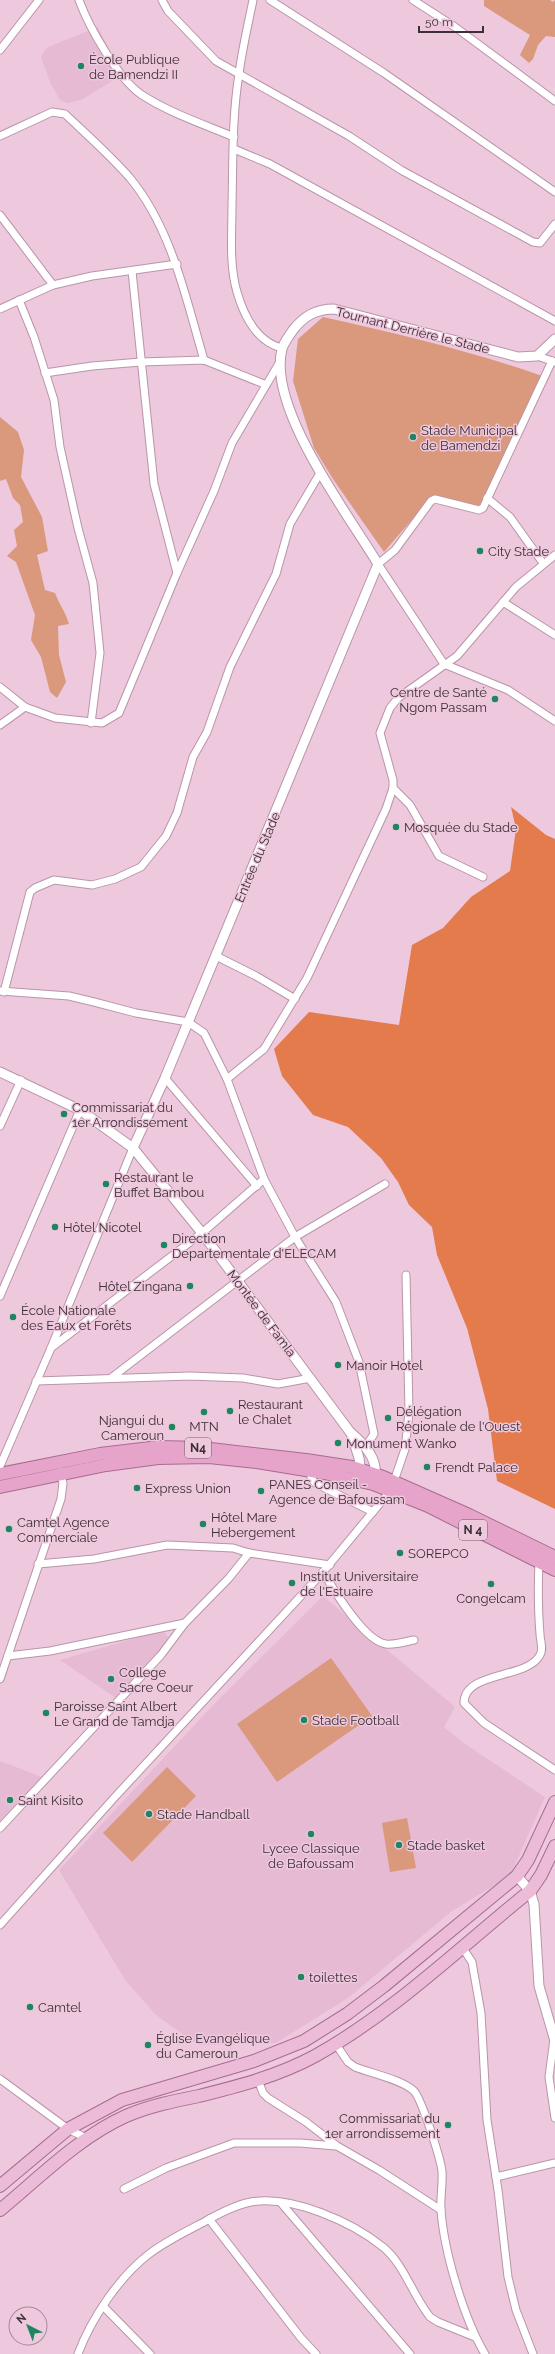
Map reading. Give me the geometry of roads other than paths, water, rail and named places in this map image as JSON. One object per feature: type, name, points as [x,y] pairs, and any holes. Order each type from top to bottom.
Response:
[{"type":"highway","name":"N4","points":[[0,1487],[122,1450],[180,1447],[250,1452],[311,1466],[361,1475],[393,1486]]},
{"type":"highway","name":"N4","points":[[0,1474],[60,1469]]},
{"type":"highway","name":"N 4","points":[[393,1486],[469,1515],[540,1556],[555,1570]]},
{"type":"highway","name":"N 4","points":[[540,1556],[555,1557]]},
{"type":"main road","points":[[0,2186],[68,2129],[122,2100],[254,2061],[304,2041],[347,2014],[378,1991],[517,1876],[528,1860],[555,1802]]},
{"type":"main road","points":[[0,2210],[86,2138],[126,2116],[151,2107],[258,2080],[308,2059],[335,2043],[398,1999],[530,1891],[541,1875],[555,1846]]},
{"type":"street","points":[[0,50],[39,0]]},
{"type":"street","points":[[79,0],[86,18],[126,82],[160,105],[234,137]]},
{"type":"street","points":[[162,0],[168,10],[201,47],[216,61],[238,75],[349,136],[401,170],[533,242],[540,243],[555,224]]},
{"type":"street","points":[[253,0],[238,75],[234,137],[232,235],[237,291],[255,331],[263,340],[282,348]]},
{"type":"street","points":[[270,0],[384,73],[555,192]]},
{"type":"street","points":[[413,0],[456,27],[555,101]]},
{"type":"street","points":[[0,136],[52,112],[65,114],[131,179],[161,230],[177,264],[204,360]]},
{"type":"street","points":[[234,150],[277,168],[555,322]]},
{"type":"street","points":[[0,215],[53,285]]},
{"type":"street","points":[[0,309],[53,285],[92,276],[177,264]]},
{"type":"street","points":[[132,271],[154,484],[177,573]]},
{"type":"street","points":[[19,300],[54,400],[60,447],[78,528],[93,583],[100,652],[91,723]]},
{"type":"street","name":"Tournant Derrière le Stade","points":[[378,564],[320,473],[293,419],[282,376],[281,360],[282,348],[297,325],[314,312],[334,309],[518,357],[537,356]]},
{"type":"street","points":[[555,338],[537,356],[553,362],[483,508],[479,510],[435,499],[428,502],[395,550],[378,564],[444,664],[508,690],[555,721]]},
{"type":"street","points":[[45,373],[92,366],[141,362],[204,360],[264,384]]},
{"type":"street","points":[[0,687],[26,706],[55,718],[102,723],[119,713],[177,573],[201,522],[232,443],[264,384],[281,360]]},
{"type":"street","points":[[320,473],[290,524],[276,574],[230,667],[207,732],[193,757],[177,813],[169,830],[141,867],[115,879],[92,885],[54,880],[35,888],[30,892],[2,991],[69,996],[136,1013],[188,1022],[204,1033],[227,1079],[264,1179],[295,1236],[330,1289],[359,1362],[374,1434],[373,1438],[360,1446],[361,1475]]},
{"type":"street","points":[[487,498],[510,517],[543,563]]},
{"type":"street","points":[[227,1079],[264,1049],[295,999],[307,978],[376,834],[393,788],[393,780],[381,742],[380,733],[383,722],[398,698],[463,651],[524,579],[555,555]]},
{"type":"street","name":"Entrée du Stade","points":[[133,1148],[166,1078],[378,564]]},
{"type":"street","points":[[503,602],[555,635]]},
{"type":"street","points":[[0,725],[26,706]]},
{"type":"street","points":[[393,788],[410,805],[439,856],[482,877]]},
{"type":"street","points":[[216,956],[256,976],[295,999]]},
{"type":"street","name":"Montée de Famla","points":[[0,1072],[21,1080],[80,1110],[133,1148],[202,1233],[360,1446],[372,1459],[374,1479]]},
{"type":"street","points":[[166,1078],[257,1186]]},
{"type":"street","points":[[0,1126],[21,1080]]},
{"type":"street","points":[[0,1296],[80,1110]]},
{"type":"street","points":[[0,1466],[51,1348],[133,1148]]},
{"type":"street","points":[[51,1348],[202,1233],[264,1179]]},
{"type":"street","points":[[111,1378],[295,1236],[385,1184]]},
{"type":"street","points":[[0,1925],[114,1798],[330,1565],[393,1486],[404,1449],[410,1395],[406,1275]]},
{"type":"street","points":[[36,1381],[190,1376],[242,1378],[278,1384],[311,1378]]},
{"type":"street","points":[[311,1466],[311,1477],[315,1483],[373,1512]]},
{"type":"street","points":[[0,1679],[61,1498],[63,1483],[60,1469]]},
{"type":"street","points":[[38,1564],[94,1559],[167,1545],[226,1547],[249,1553],[330,1565]]},
{"type":"street","points":[[0,1828],[160,1656],[185,1624],[229,1578],[249,1553]]},
{"type":"street","points":[[540,1556],[540,1634],[542,1650],[539,1657],[522,1669],[484,1680],[473,1687],[464,1698],[464,1702],[484,1723],[555,1770]]},
{"type":"street","points":[[323,1572],[349,1613],[374,1637],[384,1644],[398,1644],[414,1640]]},
{"type":"street","points":[[8,1656],[50,1651],[185,1624]]},
{"type":"street","points":[[517,1876],[530,1891],[534,1904],[539,1986],[554,2040],[549,2077],[555,2118]]},
{"type":"street","points":[[462,1948],[472,1962],[481,2013],[487,2120],[496,2177],[510,2292],[533,2354]]},
{"type":"street","points":[[335,2043],[348,2062],[355,2067],[408,2087],[417,2095],[441,2169],[441,2210],[452,2269],[475,2337],[485,2354]]},
{"type":"street","points":[[0,2079],[68,2129],[86,2138]]},
{"type":"street","points":[[258,2080],[263,2094],[268,2098],[306,2122],[337,2146],[379,2170],[441,2210]]},
{"type":"street","points":[[124,2189],[166,2168],[234,2143],[300,2143],[337,2146]]},
{"type":"street","points":[[496,2177],[555,2163]]},
{"type":"street","points":[[78,2354],[89,2327],[103,2306],[131,2271],[148,2255],[172,2238],[209,2219],[251,2202],[282,2204],[317,2211],[360,2230],[382,2246],[392,2256],[430,2317],[438,2322],[475,2337]]},
{"type":"street","points":[[282,2204],[410,2354]]},
{"type":"street","points":[[209,2219],[301,2338],[316,2354]]},
{"type":"street","points":[[103,2306],[150,2354]]},
{"type":"place","name":"École Publique de Bamendzi II","points":[[81,66]]},
{"type":"place","name":"Stade Municipal de Bamendzi","points":[[413,437]]},
{"type":"place","name":"City Stade","points":[[480,551]]},
{"type":"place","name":"Centre de Santé Ngom Passam","points":[[495,699]]},
{"type":"place","name":"Mosquée du Stade","points":[[396,827]]},
{"type":"place","name":"Commissariat du 1er Arrondissement","points":[[64,1114]]},
{"type":"place","name":"Restaurant le Buffet Bambou","points":[[106,1184]]},
{"type":"place","name":"Hôtel Nicotel","points":[[55,1227]]},
{"type":"place","name":"Direction Departementale d'ELECAM","points":[[164,1245]]},
{"type":"place","name":"Hôtel Zingana","points":[[190,1286]]},
{"type":"place","name":"École Nationale des Eaux et Forêts","points":[[13,1317]]},
{"type":"place","name":"Manoir Hotel","points":[[338,1365]]},
{"type":"place","name":"Restaurant le Chalet","points":[[230,1411]]},
{"type":"place","name":"MTN","points":[[204,1412]]},
{"type":"place","name":"Délégation Régionale de l'Ouest","points":[[388,1418]]},
{"type":"place","name":"Njangui du Cameroun","points":[[172,1427]]},
{"type":"place","name":"Monument Wanko","points":[[338,1443]]},
{"type":"place","name":"Frendt Palace","points":[[427,1467]]},
{"type":"place","name":"Express Union","points":[[137,1488]]},
{"type":"place","name":"PANES Conseil - Agence de Bafoussam","points":[[261,1491]]},
{"type":"place","name":"Hôtel Mare Hebergement","points":[[203,1524]]},
{"type":"place","name":"Camtel Agence Commerciale","points":[[9,1529]]},
{"type":"place","name":"SOREPCO","points":[[400,1553]]},
{"type":"place","name":"Institut Universitaire de l'Estuaire","points":[[292,1583]]},
{"type":"place","name":"Congelcam","points":[[491,1584]]},
{"type":"place","name":"College Sacre Coeur","points":[[111,1679]]},
{"type":"place","name":"Paroisse Saint Albert Le Grand de Tamdja","points":[[46,1713]]},
{"type":"place","name":"Stade Football","points":[[304,1720]]},
{"type":"place","name":"Saint Kisito","points":[[10,1800]]},
{"type":"place","name":"Stade Handball","points":[[149,1814]]},
{"type":"place","name":"Lycee Classique de Bafoussam","points":[[311,1834]]},
{"type":"place","name":"Stade basket","points":[[399,1845]]},
{"type":"place","name":"toilettes","points":[[301,1977]]},
{"type":"place","name":"Camtel","points":[[30,2007]]},
{"type":"place","name":"Église Evangélique du Cameroun","points":[[148,2045]]},
{"type":"place","name":"Commissariat du 1er arrondissement","points":[[448,2125]]}]
